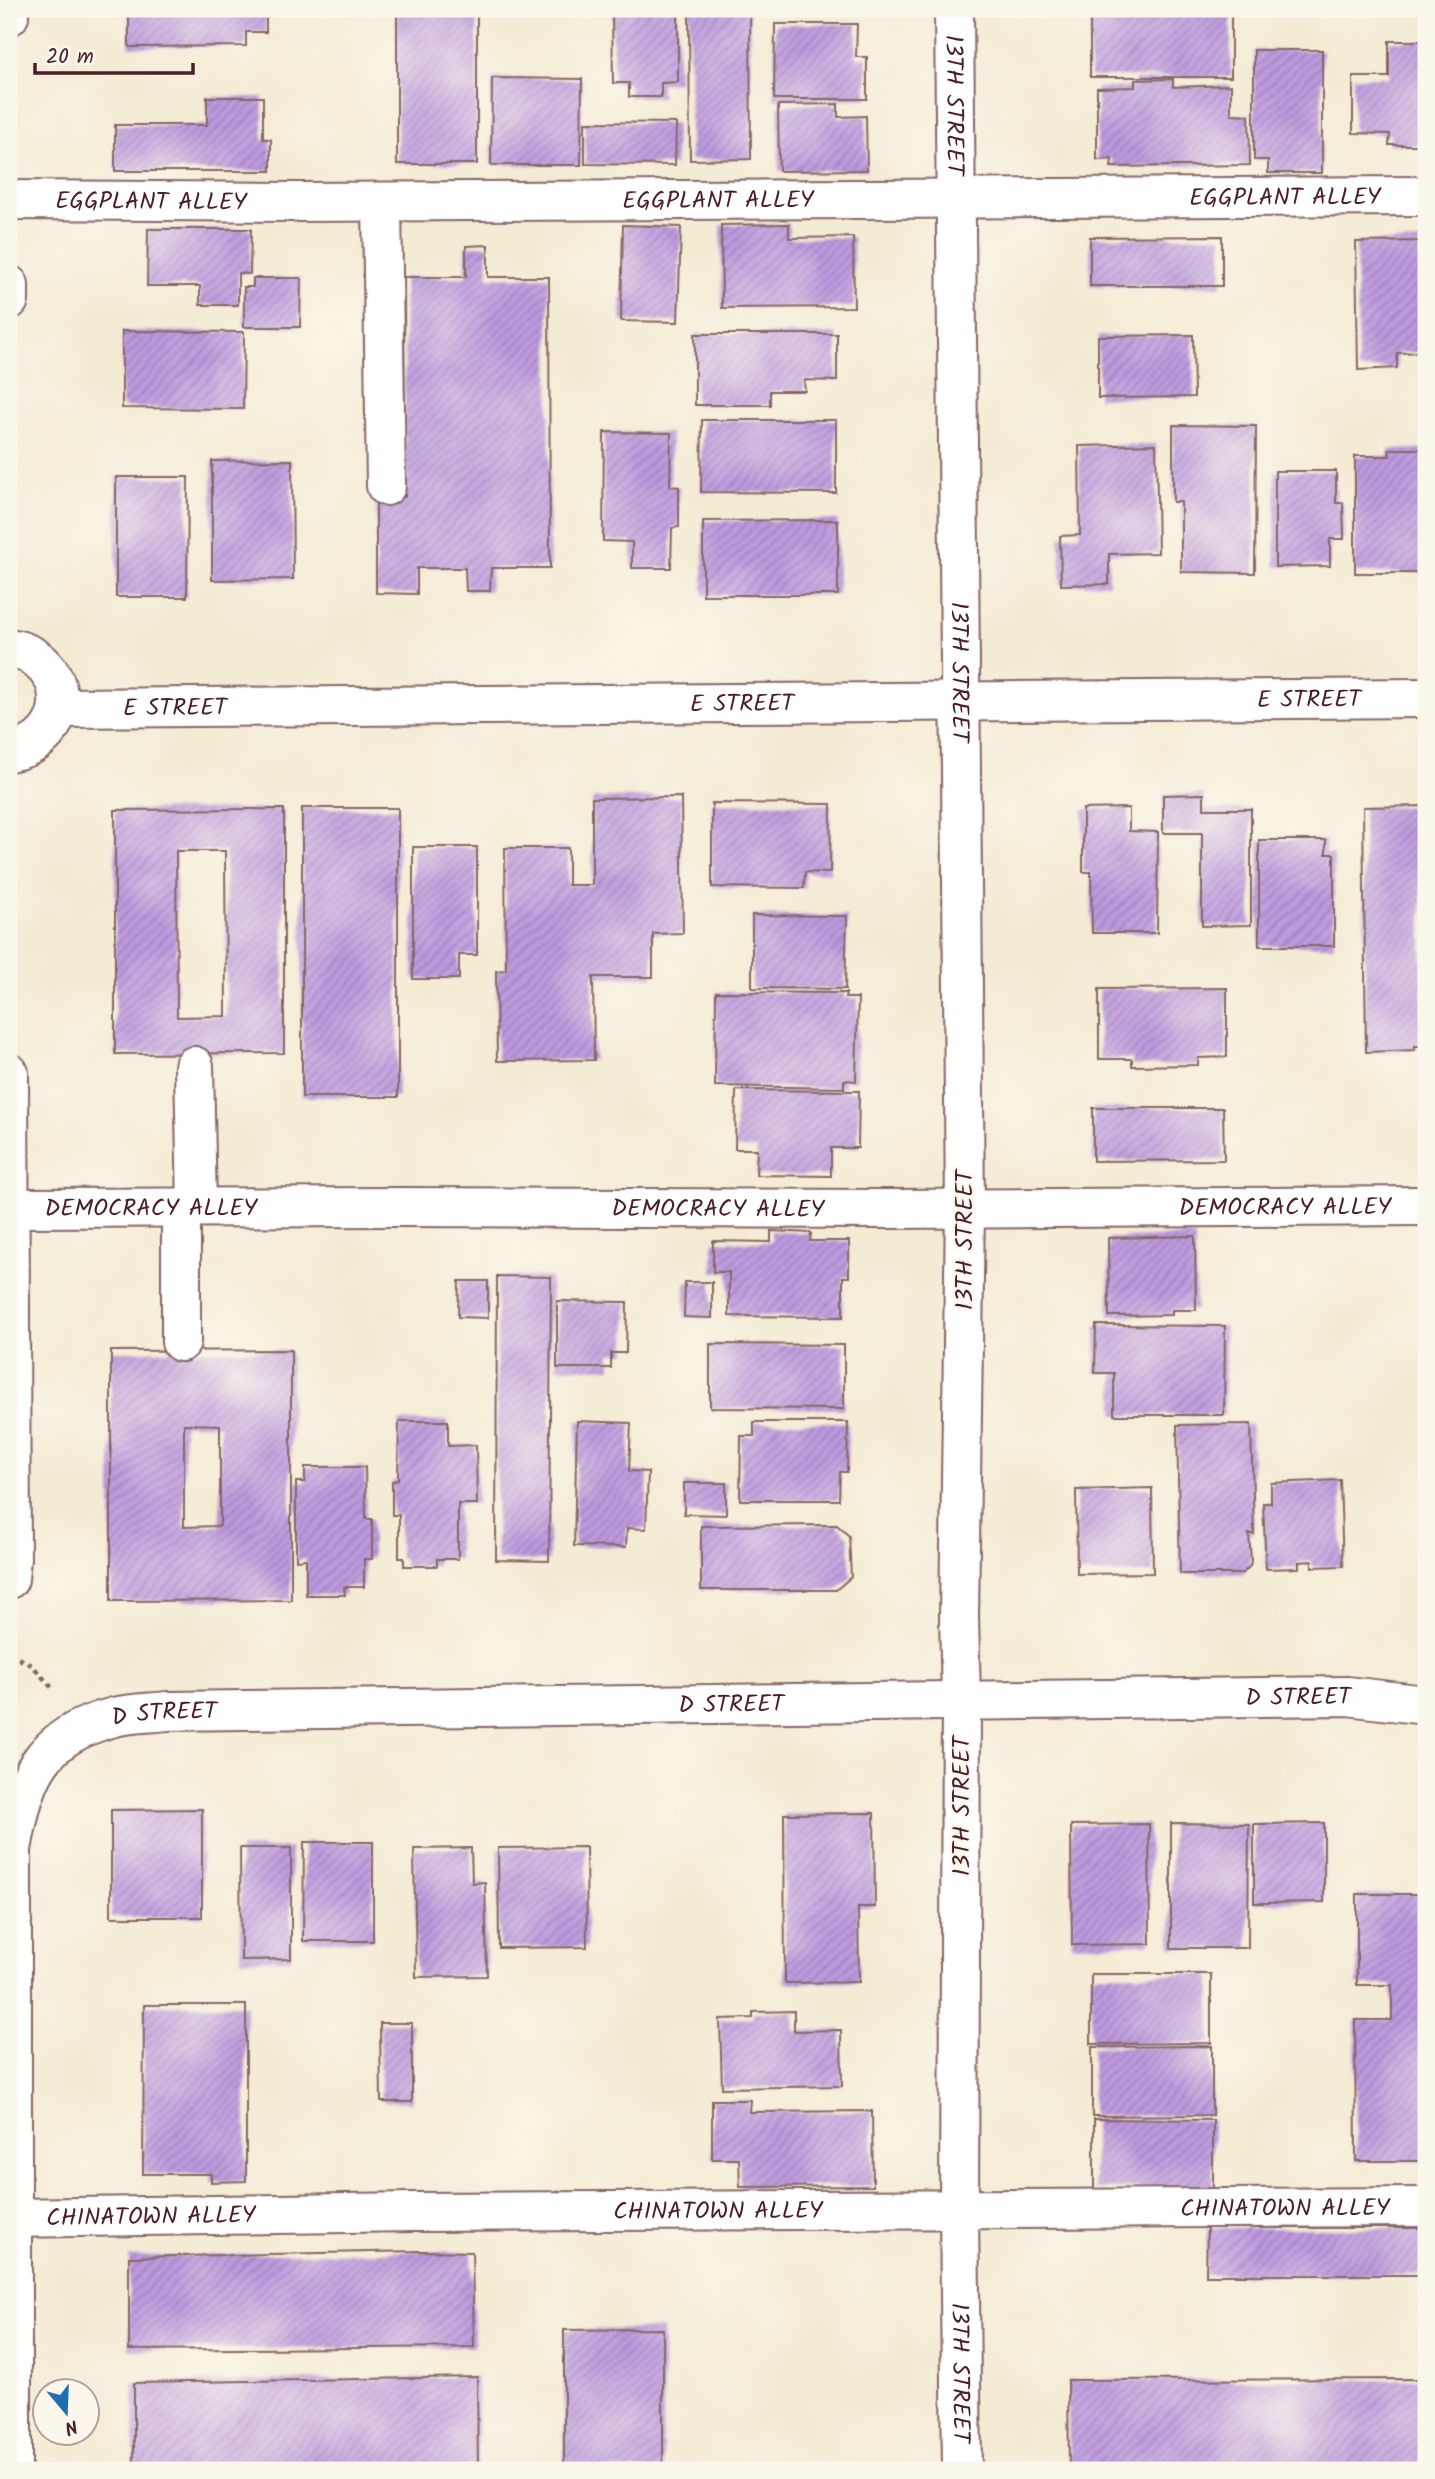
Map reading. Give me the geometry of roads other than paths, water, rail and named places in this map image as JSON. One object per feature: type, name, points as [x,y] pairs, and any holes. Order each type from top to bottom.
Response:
[{"type":"street","points":[[9,9],[9,16]]},
{"type":"street","name":"13TH STREET","points":[[954,9],[965,1209],[959,1616],[962,2470]]},
{"type":"street","name":"EGGPLANT ALLEY","points":[[9,200],[382,202],[954,200],[1052,196],[1426,196]]},
{"type":"street","points":[[382,202],[386,486]]},
{"type":"street","points":[[9,285],[9,300]]},
{"type":"street","points":[[9,648],[23,650],[39,658],[51,673],[58,690],[58,708],[54,722],[34,744],[9,752]]},
{"type":"street","name":"E STREET","points":[[58,708],[1426,698]]},
{"type":"street","points":[[181,1342],[194,1066]]},
{"type":"street","points":[[9,1073],[9,1579]]},
{"type":"street","name":"DEMOCRACY ALLEY","points":[[9,1208],[965,1209],[1426,1206]]},
{"type":"street","name":"D STREET","points":[[10,2218],[12,1849],[20,1808],[32,1776],[60,1742],[114,1717],[168,1710],[1347,1696],[1426,1704]]},
{"type":"street","name":"CHINATOWN ALLEY","points":[[10,2218],[427,2212],[1426,2207]]},
{"type":"street","points":[[10,2218],[12,2470]]}]
